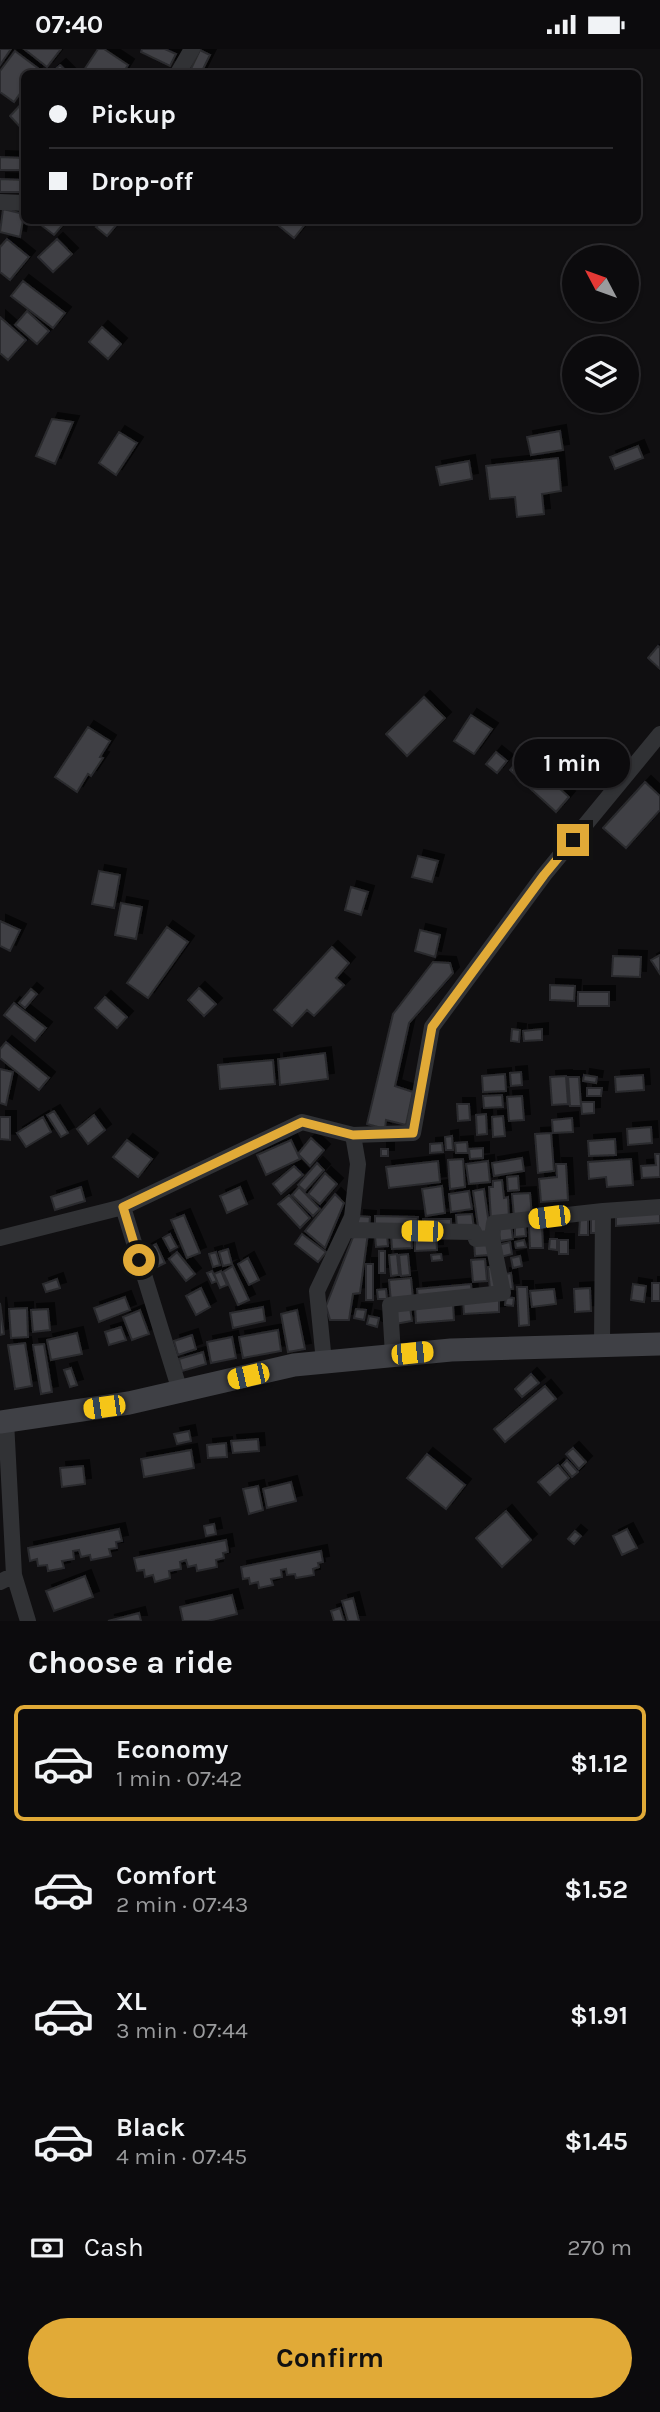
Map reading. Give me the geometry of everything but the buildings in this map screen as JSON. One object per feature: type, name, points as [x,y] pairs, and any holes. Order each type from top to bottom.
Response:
[{"type":"main road","points":[[3,1422],[129,1403],[294,1365],[451,1350],[660,1344]]},
{"type":"street","points":[[180,70],[192,49]]},
{"type":"street","points":[[0,202],[21,203]]},
{"type":"street","points":[[0,1238],[123,1207],[302,1122],[353,1135],[413,1133],[432,1027],[544,875],[660,734]]},
{"type":"street","points":[[324,1362],[317,1290],[352,1217],[358,1164],[353,1135]]},
{"type":"street","points":[[123,1207],[180,1391]]},
{"type":"street","points":[[393,1355],[390,1305],[503,1293],[492,1238],[494,1223],[660,1207]]},
{"type":"street","points":[[602,1345],[603,1211]]},
{"type":"street","points":[[346,1230],[474,1232],[476,1239],[492,1238]]},
{"type":"street","points":[[3,1422],[7,1579],[28,1621]]},
{"type":"route","points":[[139,1260],[123,1207],[302,1122],[353,1135],[413,1133],[432,1027],[573,840]]}]
